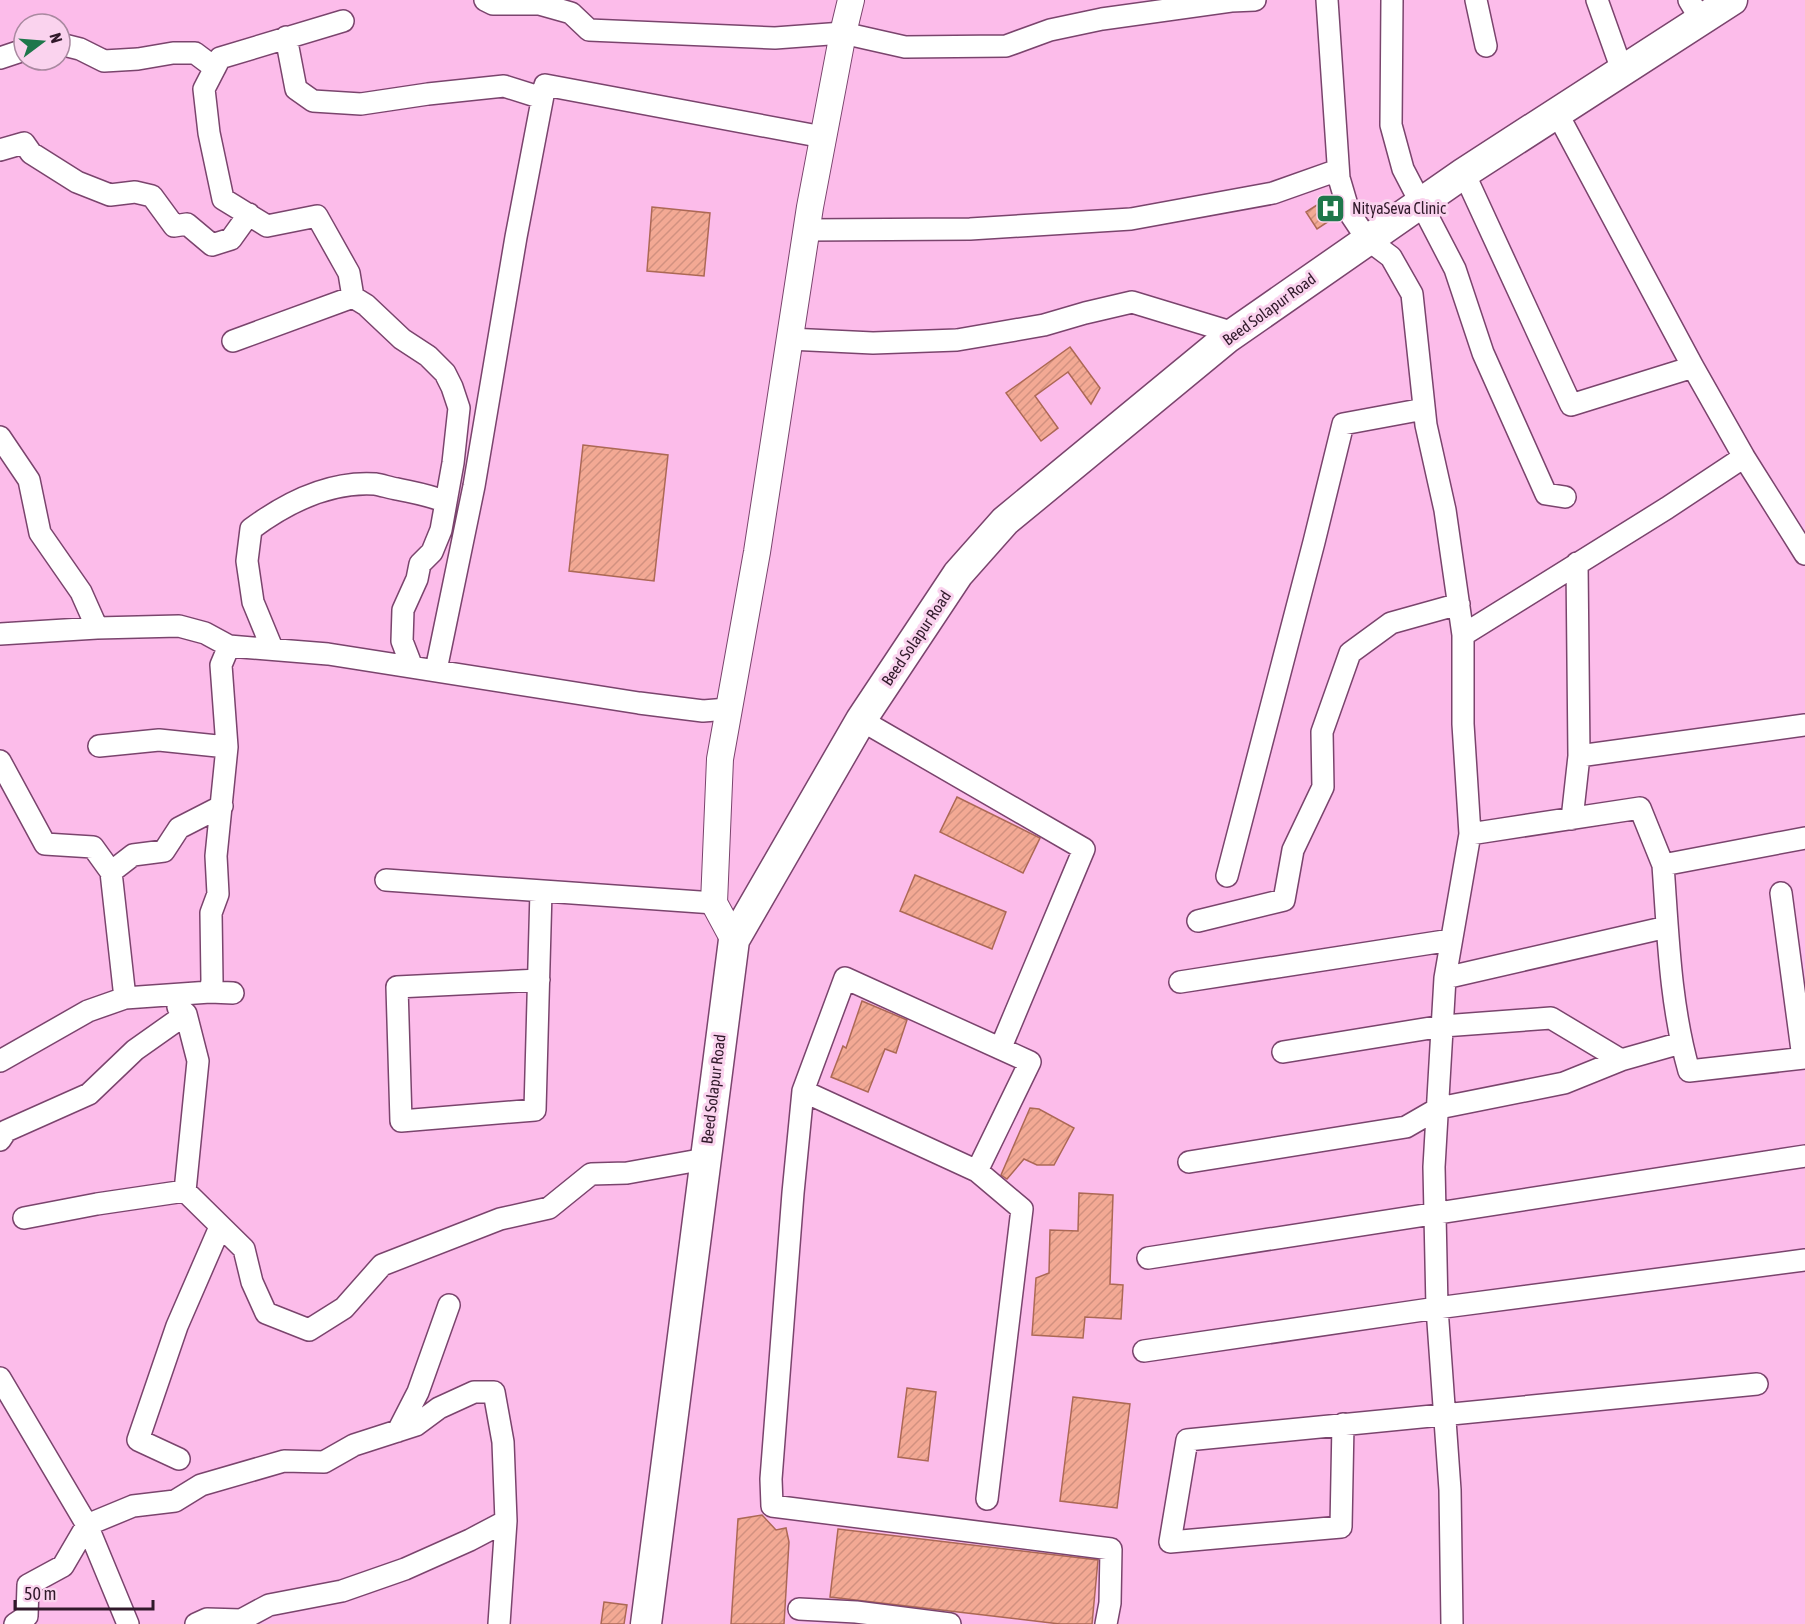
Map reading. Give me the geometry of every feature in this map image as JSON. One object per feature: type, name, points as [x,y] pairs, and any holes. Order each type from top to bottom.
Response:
[{"type":"main road","name":"Beed Solapur Road","points":[[646,1624],[734,940],[861,720],[958,574],[1005,521],[1234,333],[1464,173],[1622,70],[1695,10],[1732,0]]},
{"type":"street","points":[[485,0],[493,4],[539,4],[571,14],[589,30],[775,38],[843,33],[905,47],[1006,46],[1050,30],[1102,19],[1231,1],[1256,0]]},
{"type":"street","points":[[734,940],[714,903],[720,759],[756,552],[806,230],[843,33],[852,0]]},
{"type":"street","points":[[1327,0],[1338,170],[1349,212],[1367,239],[1390,257],[1412,294],[1424,409],[1445,510],[1463,635],[1463,724],[1470,834],[1445,978],[1434,1167],[1437,1308],[1450,1490],[1452,1624]]},
{"type":"street","points":[[1392,0],[1391,125],[1403,169],[1455,269],[1483,353],[1546,494],[1565,497]]},
{"type":"street","points":[[1476,0],[1486,46]]},
{"type":"street","points":[[1597,0],[1622,70]]},
{"type":"street","points":[[343,21],[220,58],[204,89],[209,133],[223,199],[267,226],[317,216],[349,273],[353,297],[366,305],[402,339],[428,356],[445,373],[453,387],[459,408],[453,463],[441,530],[432,552],[420,564],[417,579],[403,610],[402,641],[412,667]]},
{"type":"street","points":[[286,37],[296,89],[313,101],[361,104],[504,86],[542,98]]},
{"type":"street","points":[[72,47],[105,60],[195,53],[215,68]]},
{"type":"street","points":[[436,670],[474,486],[544,86],[823,137]]},
{"type":"street","points":[[1557,113],[1693,367],[1744,457],[1805,554]]},
{"type":"street","points":[[0,150],[24,143],[30,153],[77,182],[110,195],[135,192],[152,196],[174,226],[187,224],[212,244],[231,239],[249,214]]},
{"type":"street","points":[[806,230],[970,229],[1131,219],[1273,193],[1338,170]]},
{"type":"street","points":[[1464,173],[1571,405],[1693,367]]},
{"type":"street","points":[[233,341],[353,297]]},
{"type":"street","points":[[789,339],[873,343],[957,340],[1044,325],[1132,302],[1234,333]]},
{"type":"street","points":[[1227,876],[1343,424],[1424,409]]},
{"type":"street","points":[[0,437],[29,480],[40,533],[81,592],[97,628]]},
{"type":"street","points":[[1463,635],[1667,508],[1744,457]]},
{"type":"street","points":[[272,648],[253,602],[247,561],[251,530],[274,512],[318,492],[346,486],[375,484],[427,494],[446,502]]},
{"type":"street","points":[[1572,819],[1578,756],[1577,563]]},
{"type":"street","points":[[1198,921],[1284,900],[1293,850],[1323,787],[1322,732],[1350,653],[1391,623],[1459,604]]},
{"type":"street","points":[[0,634],[180,626],[205,633],[229,646],[328,654],[639,703],[704,711],[728,709]]},
{"type":"street","points":[[210,992],[212,981],[211,913],[218,894],[216,856],[227,747],[221,665],[229,646]]},
{"type":"street","points":[[861,720],[1084,849],[1001,1047]]},
{"type":"street","points":[[1578,756],[1805,725]]},
{"type":"street","points":[[99,746],[159,740],[227,747]]},
{"type":"street","points":[[0,761],[45,844],[93,847],[111,872],[125,998]]},
{"type":"street","points":[[111,872],[133,855],[164,852],[179,828],[222,806]]},
{"type":"street","points":[[1470,834],[1640,808],[1664,865],[1669,954],[1681,1042],[1689,1071],[1804,1058],[1781,893]]},
{"type":"street","points":[[1664,865],[1805,838]]},
{"type":"street","points":[[386,880],[714,903]]},
{"type":"street","points":[[539,980],[397,987],[401,1121],[535,1110],[539,980],[541,891]]},
{"type":"street","points":[[1445,978],[1668,927]]},
{"type":"street","points":[[1180,982],[1451,940]]},
{"type":"street","points":[[977,1171],[1030,1062],[845,978],[803,1091],[774,1444],[772,1506],[1111,1549],[1110,1603],[1106,1624]]},
{"type":"street","points":[[0,1061],[88,1011],[125,998],[164,994],[232,993]]},
{"type":"street","points":[[164,994],[186,1014],[198,1061],[185,1191],[244,1249],[252,1282],[266,1313],[309,1329],[344,1308],[382,1265],[500,1219],[549,1208],[591,1174],[627,1173],[705,1159]]},
{"type":"street","points":[[0,1140],[6,1131],[89,1094],[135,1050],[186,1014]]},
{"type":"street","points":[[1282,1052],[1443,1026],[1551,1018],[1621,1060]]},
{"type":"street","points":[[1189,1162],[1406,1127],[1438,1108],[1564,1083],[1621,1060],[1681,1042]]},
{"type":"street","points":[[803,1091],[977,1171],[1022,1209],[987,1499]]},
{"type":"street","points":[[1148,1258],[1805,1156]]},
{"type":"street","points":[[24,1218],[185,1191]]},
{"type":"street","points":[[179,1459],[138,1440],[177,1326],[220,1227]]},
{"type":"street","points":[[1144,1351],[1437,1308],[1805,1260]]},
{"type":"street","points":[[398,1431],[418,1392],[449,1305]]},
{"type":"street","points":[[0,1378],[87,1525],[128,1624]]},
{"type":"street","points":[[1343,1424],[1341,1527],[1170,1542],[1187,1440],[1343,1424],[1757,1384]]},
{"type":"street","points":[[15,1624],[27,1616],[28,1585],[63,1566],[87,1525],[133,1506],[175,1501],[201,1485],[284,1461],[324,1462],[354,1445],[416,1425],[439,1408],[474,1392],[494,1392],[503,1442],[506,1521],[500,1624]]},
{"type":"street","points":[[196,1624],[207,1619],[242,1620],[269,1605],[353,1587],[405,1569],[506,1521]]},
{"type":"street","points":[[799,1609],[856,1612],[950,1624]]},
{"type":"building","points":[[1331,196],[1337,216],[1317,229],[1306,212]]},
{"type":"building","points":[[652,207],[710,213],[704,276],[647,271]]},
{"type":"building","points":[[1070,347],[1100,388],[1091,404],[1068,372],[1035,396],[1058,428],[1041,441],[1006,393]]},
{"type":"building","points":[[583,445],[668,455],[654,581],[569,571]]},
{"type":"building","points":[[957,797],[1040,838],[1023,873],[940,832]]},
{"type":"building","points":[[915,875],[1006,912],[992,949],[900,911]]},
{"type":"building","points":[[862,1001],[907,1020],[896,1053],[885,1049],[868,1092],[831,1077],[843,1046],[846,1048]]},
{"type":"building","points":[[1030,1108],[1039,1109],[1074,1128],[1054,1165],[1037,1165],[1024,1159],[1007,1179],[1001,1175]]},
{"type":"building","points":[[1079,1193],[1113,1195],[1110,1284],[1123,1285],[1121,1319],[1085,1317],[1083,1338],[1032,1335],[1036,1278],[1049,1273],[1050,1230],[1078,1231]]},
{"type":"building","points":[[907,1388],[936,1392],[928,1461],[898,1457]]},
{"type":"building","points":[[1073,1397],[1130,1404],[1117,1508],[1060,1501]]},
{"type":"building","points":[[762,1515],[776,1530],[786,1528],[789,1542],[784,1624],[731,1624],[738,1519]]},
{"type":"building","points":[[838,1529],[1098,1560],[1092,1624],[1060,1624],[830,1597]]},
{"type":"building","points":[[604,1602],[627,1605],[624,1624],[601,1624]]},
{"type":"place","name":"NityaSeva Clinic","points":[[1331,208]]}]
